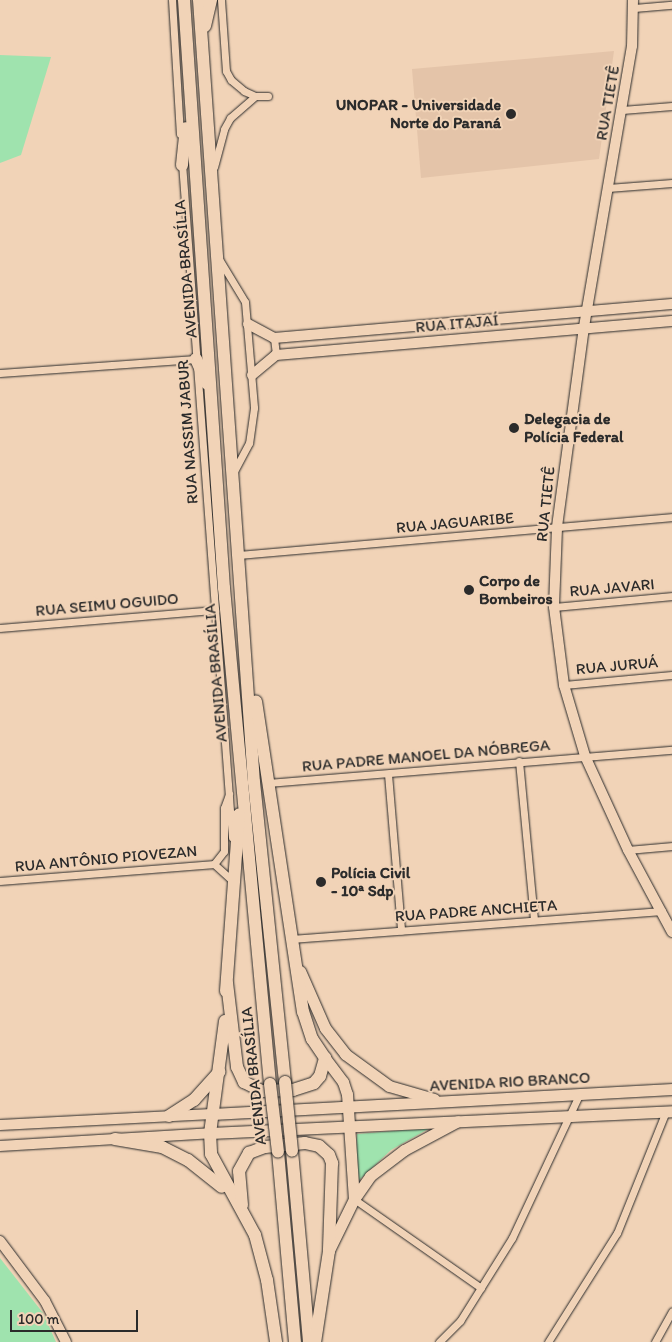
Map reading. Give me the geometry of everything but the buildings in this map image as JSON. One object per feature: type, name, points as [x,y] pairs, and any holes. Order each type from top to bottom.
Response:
[{"type":"highway","name":"AVENIDA BRASÍLIA","points":[[184,0],[189,93],[213,404],[224,588],[295,1342]]},
{"type":"highway","name":"AVENIDA BRASÍLIA","points":[[199,0],[240,555],[254,782],[310,1342]]},
{"type":"highway","points":[[202,45],[211,0]]},
{"type":"highway","points":[[182,165],[189,93]]},
{"type":"highway","points":[[196,359],[213,404]]},
{"type":"highway","points":[[227,983],[236,1066],[250,1087],[262,1091],[306,1087],[320,1076],[325,1058],[306,1026],[244,628]]},
{"type":"highway","points":[[241,782],[232,880],[221,1070],[210,1133],[214,1163],[255,1235],[267,1280],[276,1342]]},
{"type":"highway","points":[[169,1116],[194,1100],[221,1070]]},
{"type":"highway","points":[[115,1139],[162,1147],[188,1160],[235,1199]]},
{"type":"highway","points":[[244,1215],[238,1179],[249,1153],[272,1146],[305,1143],[319,1146],[326,1150],[332,1163],[329,1251],[315,1342]]},
{"type":"main road","points":[[292,943],[324,1028],[345,1054],[389,1086],[445,1103]]},
{"type":"main road","points":[[325,1058],[343,1082],[349,1105],[354,1200]]},
{"type":"main road","name":"AVENIDA RIO BRANCO","points":[[212,1114],[349,1105],[445,1103],[672,1089]]},
{"type":"main road","points":[[210,1133],[350,1124],[669,1111]]},
{"type":"main road","points":[[329,1251],[354,1200],[383,1164],[419,1140],[462,1120]]},
{"type":"street","name":"RUA NASSIM JABUR","points":[[172,0],[182,165],[234,863]]},
{"type":"street","points":[[221,0],[226,71],[237,86],[255,96],[268,96]]},
{"type":"street","points":[[634,4],[672,5]]},
{"type":"street","name":"RUA TIETÊ","points":[[634,4],[632,46],[586,313],[557,528],[554,607],[564,685],[585,756],[628,850],[672,932]]},
{"type":"street","points":[[212,177],[224,129],[236,111],[255,96]]},
{"type":"street","points":[[622,110],[672,106]]},
{"type":"street","points":[[608,188],[672,183]]},
{"type":"street","points":[[219,258],[245,302],[252,376],[254,424],[249,443],[233,474]]},
{"type":"street","name":"RUA ITAJAÍ","points":[[274,338],[586,313],[672,304]]},
{"type":"street","name":"RUA ITAJAÍ","points":[[276,354],[672,321]]},
{"type":"street","points":[[248,324],[274,338],[276,354],[252,376]]},
{"type":"street","points":[[0,373],[196,359]]},
{"type":"street","name":"RUA JAGUARIBE","points":[[240,555],[672,517]]},
{"type":"street","name":"RUA JAVARI","points":[[554,607],[672,596]]},
{"type":"street","name":"RUA SEIMU OGUIDO","points":[[0,628],[216,610]]},
{"type":"street","name":"RUA JURUÁ","points":[[564,685],[672,675]]},
{"type":"street","name":"RUA PADRE MANOEL DA NÓBREGA","points":[[268,783],[672,750]]},
{"type":"street","points":[[519,761],[534,920]]},
{"type":"street","points":[[388,774],[401,930]]},
{"type":"street","points":[[229,793],[224,808],[224,851],[214,864],[232,880]]},
{"type":"street","points":[[628,850],[672,846]]},
{"type":"street","name":"RUA ANTÔNIO PIOVEZAN","points":[[0,881],[214,864]]},
{"type":"street","name":"RUA PADRE ANCHIETA","points":[[292,943],[401,930],[662,911]]},
{"type":"street","points":[[439,1342],[460,1320],[512,1238],[579,1095]]},
{"type":"street","points":[[548,1342],[617,1233],[669,1111]]},
{"type":"street","points":[[0,1125],[212,1114]]},
{"type":"street","points":[[0,1146],[210,1133]]},
{"type":"street","points":[[354,1200],[481,1288]]},
{"type":"street","points":[[0,1241],[45,1302],[66,1342]]},
{"type":"street","points":[[655,1342],[672,1311]]},
{"type":"shaded area","name":"UNOPAR - Universidade Norte do Paraná","points":[[614,51],[599,159],[421,178],[412,69]]},
{"type":"green space","points":[[0,55],[51,57],[21,155],[0,163]]},
{"type":"green space","points":[[430,1128],[391,1150],[355,1184],[357,1134]]},
{"type":"green space","points":[[0,1258],[43,1313],[56,1342],[0,1342]]},
{"type":"place","name":"UNOPAR - Universidade Norte do Paraná","points":[[511,114]]},
{"type":"place","name":"Delegacia de Polícia Federal","points":[[514,428]]},
{"type":"place","name":"Corpo de Bombeiros","points":[[469,590]]},
{"type":"place","name":"Polícia Civil - 10ª Sdp","points":[[321,882]]}]
